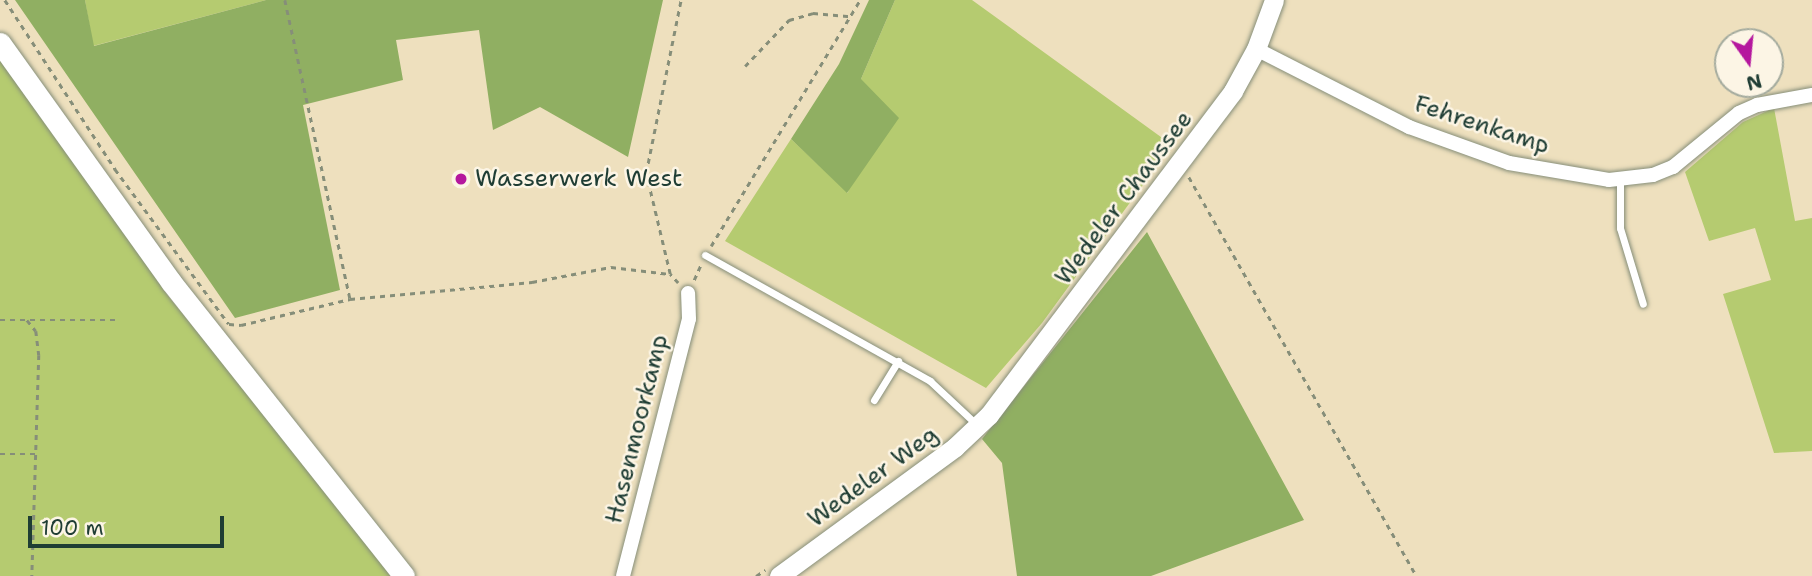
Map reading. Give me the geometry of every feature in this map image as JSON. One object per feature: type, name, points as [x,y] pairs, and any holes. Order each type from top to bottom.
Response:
[{"type":"main road","name":"Wedeler Chaussee","points":[[992,411],[1233,91],[1256,49],[1273,0]]},
{"type":"main road","points":[[0,43],[171,282],[404,576]]},
{"type":"main road","name":"Wedeler Weg","points":[[773,572],[978,426],[992,411]]},
{"type":"street","name":"Fehrenkamp","points":[[1256,49],[1409,127],[1509,163],[1620,180],[1673,167],[1739,113],[1757,105],[1812,95]]},
{"type":"street","name":"Hasenmoorkamp","points":[[623,576],[689,319],[688,293]]},
{"type":"lane","points":[[1620,180],[1620,228],[1643,304]]},
{"type":"lane","points":[[705,255],[930,380],[978,426]]},
{"type":"lane","points":[[874,400],[898,361]]},
{"type":"path","points":[[5,0],[116,169],[229,324],[241,325],[350,299],[532,282],[611,267],[670,274]]},
{"type":"path","points":[[285,0],[350,299]]},
{"type":"path","points":[[681,0],[646,173],[670,274],[688,293],[705,255],[860,0]]},
{"type":"path","points":[[745,66],[789,20],[813,13],[850,16]]},
{"type":"path","points":[[1180,162],[1417,576]]},
{"type":"path","points":[[0,320],[116,320]]},
{"type":"path","points":[[27,320],[36,331],[39,355],[32,576]]},
{"type":"path","points":[[0,454],[35,454]]},
{"type":"path","points":[[756,576],[773,572]]},
{"type":"green space","points":[[15,0],[85,0],[94,46],[266,0],[663,0],[628,157],[540,107],[493,130],[479,30],[396,40],[403,80],[303,105],[340,290],[235,318]]},
{"type":"green space","points":[[85,0],[266,0],[93,46]]},
{"type":"green space","points":[[869,0],[895,0],[861,79],[899,118],[847,193],[791,139],[839,64]]},
{"type":"green space","points":[[895,0],[972,0],[1172,145],[1042,323],[986,388],[725,241],[791,139],[848,193],[861,79]]},
{"type":"green space","points":[[0,57],[168,296],[396,576],[0,576]]},
{"type":"green space","points":[[1774,108],[1795,221],[1812,218],[1812,451],[1774,453],[1723,294],[1771,280],[1755,228],[1709,241],[1685,172],[1743,122]]},
{"type":"green space","points":[[1147,232],[1304,520],[1151,576],[1017,576],[1002,463],[982,439]]},
{"type":"place","name":"Wasserwerk West","points":[[461,179]]}]
